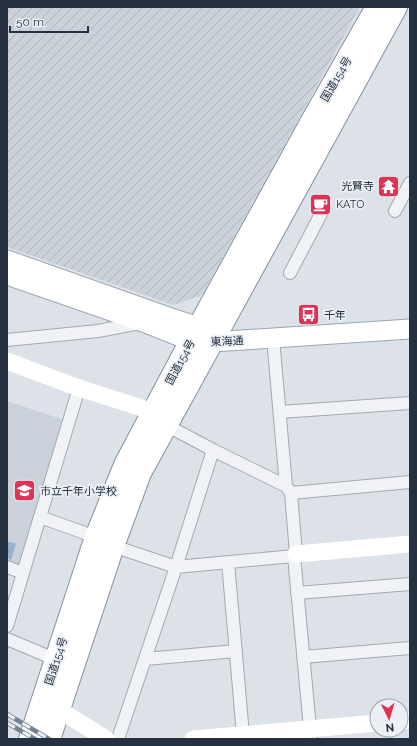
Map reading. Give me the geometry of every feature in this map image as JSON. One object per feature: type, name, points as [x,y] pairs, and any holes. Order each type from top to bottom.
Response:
[{"type":"highway","name":"国道154号","points":[[206,335],[312,121],[378,7]]},
{"type":"highway","name":"国道154号","points":[[30,739],[56,660],[104,542],[140,473],[159,421],[206,335],[396,7]]},
{"type":"highway","name":"国道154号","points":[[49,739],[104,542]]},
{"type":"main road","name":"東海通","points":[[7,260],[206,335],[410,316]]},
{"type":"main road","name":"東海通","points":[[7,275],[144,322],[206,335],[273,338],[410,329]]},
{"type":"street","points":[[395,211],[410,183]]},
{"type":"street","points":[[290,273],[321,214]]},
{"type":"street","points":[[7,340],[98,332],[144,322]]},
{"type":"street","points":[[273,338],[295,555],[310,734]]},
{"type":"street","points":[[7,361],[79,388],[142,408],[159,421],[288,489],[410,482]]},
{"type":"street","points":[[7,626],[79,388]]},
{"type":"street","points":[[280,412],[410,403]]},
{"type":"street","points":[[118,739],[176,567],[213,450]]},
{"type":"street","points":[[40,518],[176,567],[410,544]]},
{"type":"street","points":[[228,562],[243,735]]},
{"type":"street","points":[[7,567],[23,573]]},
{"type":"street","points":[[298,593],[410,584]]},
{"type":"street","points":[[7,639],[56,660]]},
{"type":"street","points":[[303,657],[410,648]]},
{"type":"street","points":[[145,659],[236,651]]},
{"type":"street","points":[[58,710],[106,739]]},
{"type":"street","points":[[193,739],[243,735],[310,734],[369,724]]},
{"type":"shaded area","points":[[7,7],[360,7],[202,295],[173,305],[7,247]]},
{"type":"shaded area","name":"市立千年小学校","points":[[7,401],[64,420],[21,564],[17,566],[7,563]]},
{"type":"water","points":[[7,541],[16,544],[11,560],[7,558]]},
{"type":"railway","points":[[7,714],[49,739]]},
{"type":"railway","points":[[7,723],[35,739]]},
{"type":"place","name":"光賢寺","points":[[389,186]]},
{"type":"place","name":"KATO","points":[[320,204]]},
{"type":"place","name":"千年","points":[[309,315]]},
{"type":"place","name":"市立千年小学校","points":[[25,491]]}]
